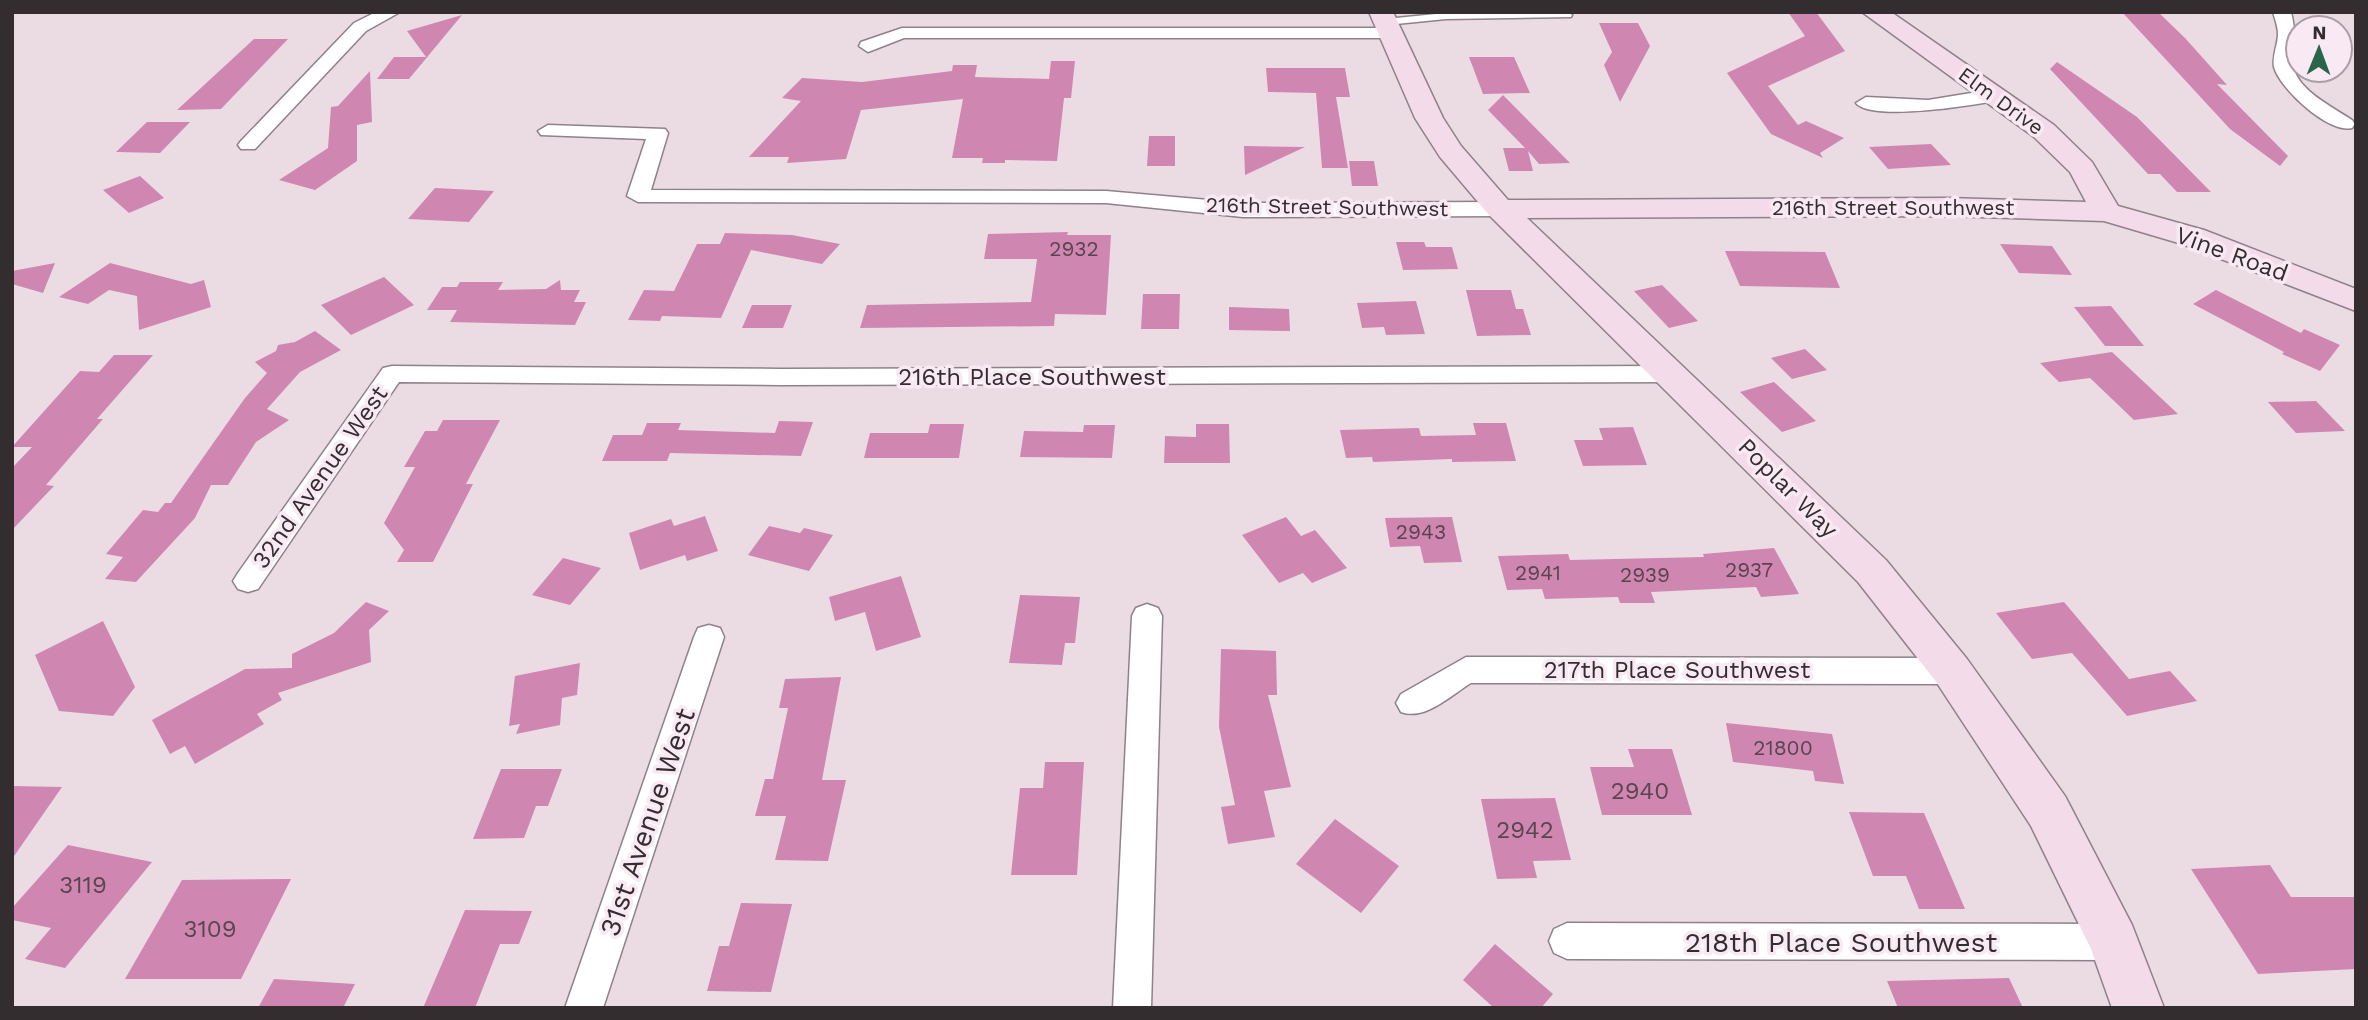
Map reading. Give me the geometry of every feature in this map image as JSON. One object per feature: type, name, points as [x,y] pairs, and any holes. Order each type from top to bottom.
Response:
[{"type":"street","points":[[248,145],[359,27],[391,12]]},
{"type":"street","name":"Elm Drive","points":[[1874,12],[1996,95],[2064,150],[2081,168],[2106,212]]},
{"type":"street","points":[[2281,12],[2287,34],[2283,65],[2291,82],[2306,98],[2345,124]]},
{"type":"street","points":[[868,46],[902,33],[1386,22]]},
{"type":"street","name":"Poplar Way","points":[[1386,22],[1429,118],[1450,151],[1500,209],[1872,572],[1952,671],[2048,811],[2114,942],[2138,1008]]},
{"type":"street","points":[[1866,103],[1928,106],[1996,95]]},
{"type":"street","name":"216th Street Southwest","points":[[548,131],[657,133],[638,196],[1105,197],[1243,210],[1947,206],[2106,212]]},
{"type":"street","name":"Vine Road","points":[[2106,212],[2193,237],[2356,301]]},
{"type":"street","name":"216th Place Southwest","points":[[392,374],[781,377],[1672,374]]},
{"type":"street","name":"32nd Avenue West","points":[[248,581],[392,374]]},
{"type":"street","points":[[1132,1008],[1147,616]]},
{"type":"street","name":"31st Avenue West","points":[[584,1008],[709,637]]},
{"type":"street","name":"217th Place Southwest","points":[[1412,704],[1466,670],[1952,671]]},
{"type":"street","name":"218th Place Southwest","points":[[1567,941],[2114,942]]},
{"type":"lane","points":[[1386,22],[1446,16],[1568,15]]},
{"type":"building","points":[[1788,12],[1816,12],[1845,51],[1768,86],[1798,125],[1806,121],[1844,138],[1820,153],[1823,158],[1771,134],[1727,73],[1805,36]]},
{"type":"building","points":[[2122,12],[2158,12],[2185,38],[2227,85],[2217,84],[2288,156],[2280,166],[2230,129]]},
{"type":"building","points":[[462,15],[409,79],[377,79],[394,57],[426,57],[407,31]]},
{"type":"building","points":[[1599,23],[1638,23],[1650,46],[1620,102],[1604,65],[1612,52]]},
{"type":"building","points":[[254,39],[288,39],[221,109],[177,110]]},
{"type":"building","points":[[1469,57],[1514,57],[1530,93],[1483,94]]},
{"type":"building","points":[[1051,61],[1075,61],[1071,98],[1064,98],[1057,161],[1005,160],[1005,163],[982,163],[983,158],[952,158],[963,99],[861,110],[846,159],[787,163],[789,157],[749,157],[801,101],[782,98],[802,78],[862,82],[952,71],[953,65],[977,65],[975,77],[1049,79]]},
{"type":"building","points":[[2057,62],[2137,117],[2211,192],[2177,192],[2160,174],[2148,174],[2050,69]]},
{"type":"building","points":[[1266,68],[1345,68],[1350,97],[1336,97],[1348,168],[1322,168],[1316,93],[1268,92]]},
{"type":"building","points":[[370,71],[372,122],[357,125],[357,161],[315,190],[279,180],[328,148],[331,107],[338,106]]},
{"type":"building","points":[[1503,95],[1570,163],[1539,164],[1528,151],[1533,171],[1509,171],[1503,148],[1525,148],[1488,110]]},
{"type":"building","points":[[147,122],[190,122],[160,153],[116,152]]},
{"type":"building","points":[[1149,136],[1175,136],[1175,166],[1147,166]]},
{"type":"building","points":[[1931,144],[1951,165],[1888,169],[1869,147]]},
{"type":"building","points":[[1244,146],[1305,147],[1245,175]]},
{"type":"building","points":[[1349,161],[1374,161],[1378,186],[1352,186]]},
{"type":"building","points":[[140,176],[164,198],[129,213],[103,190]]},
{"type":"building","points":[[435,188],[494,191],[469,222],[408,219]]},
{"type":"building","points":[[1068,232],[1067,235],[1111,235],[1106,315],[1055,314],[1054,326],[860,328],[867,305],[1031,302],[1037,259],[984,259],[988,234]]},
{"type":"building","points":[[725,233],[792,235],[840,244],[822,264],[751,250],[721,318],[662,316],[660,321],[628,320],[644,290],[674,291],[697,244],[720,244]]},
{"type":"building","points":[[1396,242],[1424,242],[1426,247],[1452,247],[1458,269],[1403,270]]},
{"type":"building","points":[[2000,244],[2052,246],[2072,275],[2019,273]]},
{"type":"building","points":[[1725,251],[1825,252],[1840,288],[1740,286]]},
{"type":"building","points":[[55,263],[43,293],[12,284],[12,271]]},
{"type":"building","points":[[110,263],[191,284],[204,280],[211,307],[139,330],[137,296],[109,290],[88,304],[59,297]]},
{"type":"building","points":[[384,277],[414,305],[351,335],[321,305]]},
{"type":"building","points":[[560,280],[561,290],[580,290],[574,302],[586,302],[575,325],[450,322],[457,310],[427,310],[442,287],[457,287],[460,282],[503,282],[498,290],[546,289]]},
{"type":"building","points":[[1662,285],[1698,321],[1669,328],[1634,291]]},
{"type":"building","points":[[1466,290],[1511,290],[1516,309],[1523,309],[1531,335],[1477,336]]},
{"type":"building","points":[[2216,290],[2301,333],[2304,329],[2340,345],[2320,371],[2282,354],[2284,352],[2193,304]]},
{"type":"building","points":[[1143,294],[1180,294],[1179,329],[1141,329]]},
{"type":"building","points":[[1416,301],[1425,334],[1386,335],[1384,327],[1362,328],[1357,303]]},
{"type":"building","points":[[752,305],[792,305],[783,328],[742,328]]},
{"type":"building","points":[[2111,306],[2144,346],[2105,346],[2074,307]]},
{"type":"building","points":[[1229,307],[1289,309],[1290,331],[1229,330]]},
{"type":"building","points":[[315,331],[341,350],[300,372],[267,409],[289,420],[256,442],[228,485],[211,485],[195,518],[136,582],[105,579],[123,557],[106,554],[143,510],[158,512],[165,503],[171,503],[245,398],[267,373],[255,362],[276,351],[278,345],[295,342]]},
{"type":"building","points":[[1805,349],[1827,370],[1792,379],[1771,358]]},
{"type":"building","points":[[2112,352],[2178,414],[2134,420],[2090,378],[2059,382],[2040,363]]},
{"type":"building","points":[[114,355],[153,355],[97,419],[103,419],[46,485],[54,486],[12,530],[12,468],[32,447],[12,447],[80,371],[99,372]]},
{"type":"building","points":[[1774,382],[1816,421],[1782,432],[1740,392]]},
{"type":"building","points":[[2316,401],[2345,431],[2296,433],[2268,402]]},
{"type":"building","points":[[443,420],[500,420],[466,484],[473,484],[433,562],[397,562],[404,550],[384,523],[415,467],[404,467],[425,431],[437,431]]},
{"type":"building","points":[[779,421],[813,422],[801,456],[670,453],[667,461],[602,461],[613,435],[642,435],[647,423],[681,423],[678,430],[775,433]]},
{"type":"building","points":[[1473,423],[1506,423],[1516,461],[1452,462],[1452,459],[1373,462],[1372,457],[1346,458],[1340,430],[1419,428],[1421,436],[1476,435]]},
{"type":"building","points":[[930,424],[964,424],[959,458],[864,458],[870,433],[928,433]]},
{"type":"building","points":[[1196,424],[1229,424],[1230,463],[1164,463],[1165,436],[1196,437]]},
{"type":"building","points":[[1084,425],[1115,425],[1112,458],[1020,457],[1024,431],[1083,432]]},
{"type":"building","points":[[1633,427],[1647,465],[1583,466],[1574,440],[1603,440],[1599,428]]},
{"type":"building","points":[[705,516],[718,551],[687,561],[685,555],[640,570],[629,533],[671,519],[674,526]]},
{"type":"building","points":[[1286,517],[1301,536],[1315,530],[1347,568],[1312,583],[1303,573],[1279,583],[1242,535]]},
{"type":"building","points":[[1452,517],[1462,562],[1424,563],[1420,546],[1390,547],[1385,518]]},
{"type":"building","points":[[769,526],[800,533],[804,528],[833,535],[809,571],[748,555]]},
{"type":"building","points":[[1774,548],[1799,594],[1761,597],[1756,587],[1651,592],[1655,603],[1620,603],[1618,597],[1545,599],[1542,589],[1507,590],[1498,556],[1568,554],[1570,560],[1704,557],[1703,554]]},
{"type":"building","points":[[563,558],[601,568],[570,605],[532,595]]},
{"type":"building","points":[[901,576],[921,637],[876,651],[865,612],[835,621],[829,597]]},
{"type":"building","points":[[1020,595],[1080,597],[1075,643],[1065,643],[1062,665],[1009,663]]},
{"type":"building","points":[[366,602],[389,611],[369,630],[371,662],[278,693],[282,700],[257,714],[264,724],[195,764],[185,746],[170,754],[152,720],[245,669],[292,668],[292,654],[334,633]]},
{"type":"building","points":[[2064,602],[2129,679],[2170,671],[2197,701],[2127,716],[2072,653],[2032,659],[1996,613]]},
{"type":"building","points":[[103,621],[135,687],[113,716],[59,711],[35,655]]},
{"type":"building","points":[[1221,649],[1276,651],[1277,695],[1268,695],[1291,787],[1264,791],[1275,837],[1228,844],[1221,807],[1235,805],[1219,727]]},
{"type":"building","points":[[580,663],[577,695],[562,698],[560,725],[516,734],[520,724],[509,726],[515,676]]},
{"type":"building","points":[[841,677],[822,780],[846,780],[828,861],[775,860],[786,816],[755,816],[765,779],[773,779],[788,708],[779,708],[785,679]]},
{"type":"building","points":[[1726,723],[1832,734],[1844,784],[1815,781],[1813,771],[1733,762]]},
{"type":"building","points":[[1628,749],[1672,749],[1692,815],[1602,815],[1590,767],[1634,767]]},
{"type":"building","points":[[1045,762],[1084,762],[1077,875],[1011,875],[1020,788],[1043,788]]},
{"type":"building","points":[[501,769],[562,769],[548,806],[536,806],[524,838],[473,839]]},
{"type":"building","points":[[12,786],[62,787],[12,859]]},
{"type":"building","points":[[1555,798],[1571,860],[1533,861],[1537,878],[1497,879],[1481,799]]},
{"type":"building","points":[[1849,812],[1924,813],[1965,909],[1919,909],[1906,876],[1873,876]]},
{"type":"building","points":[[1335,819],[1399,866],[1361,913],[1296,864]]},
{"type":"building","points":[[68,845],[152,862],[65,968],[25,959],[51,928],[12,920],[12,908]]},
{"type":"building","points":[[2270,865],[2291,897],[2356,897],[2356,969],[2258,974],[2191,869]]},
{"type":"building","points":[[291,879],[241,979],[125,979],[182,880]]},
{"type":"building","points":[[741,903],[792,904],[771,992],[707,991],[719,946],[729,946]]},
{"type":"building","points":[[465,910],[532,911],[519,944],[500,944],[475,1008],[423,1008]]},
{"type":"building","points":[[1495,944],[1553,994],[1541,1008],[1494,1008],[1463,980]]},
{"type":"building","points":[[2009,978],[2023,1008],[1898,1008],[1887,981]]},
{"type":"building","points":[[274,979],[355,984],[343,1008],[258,1008]]}]
